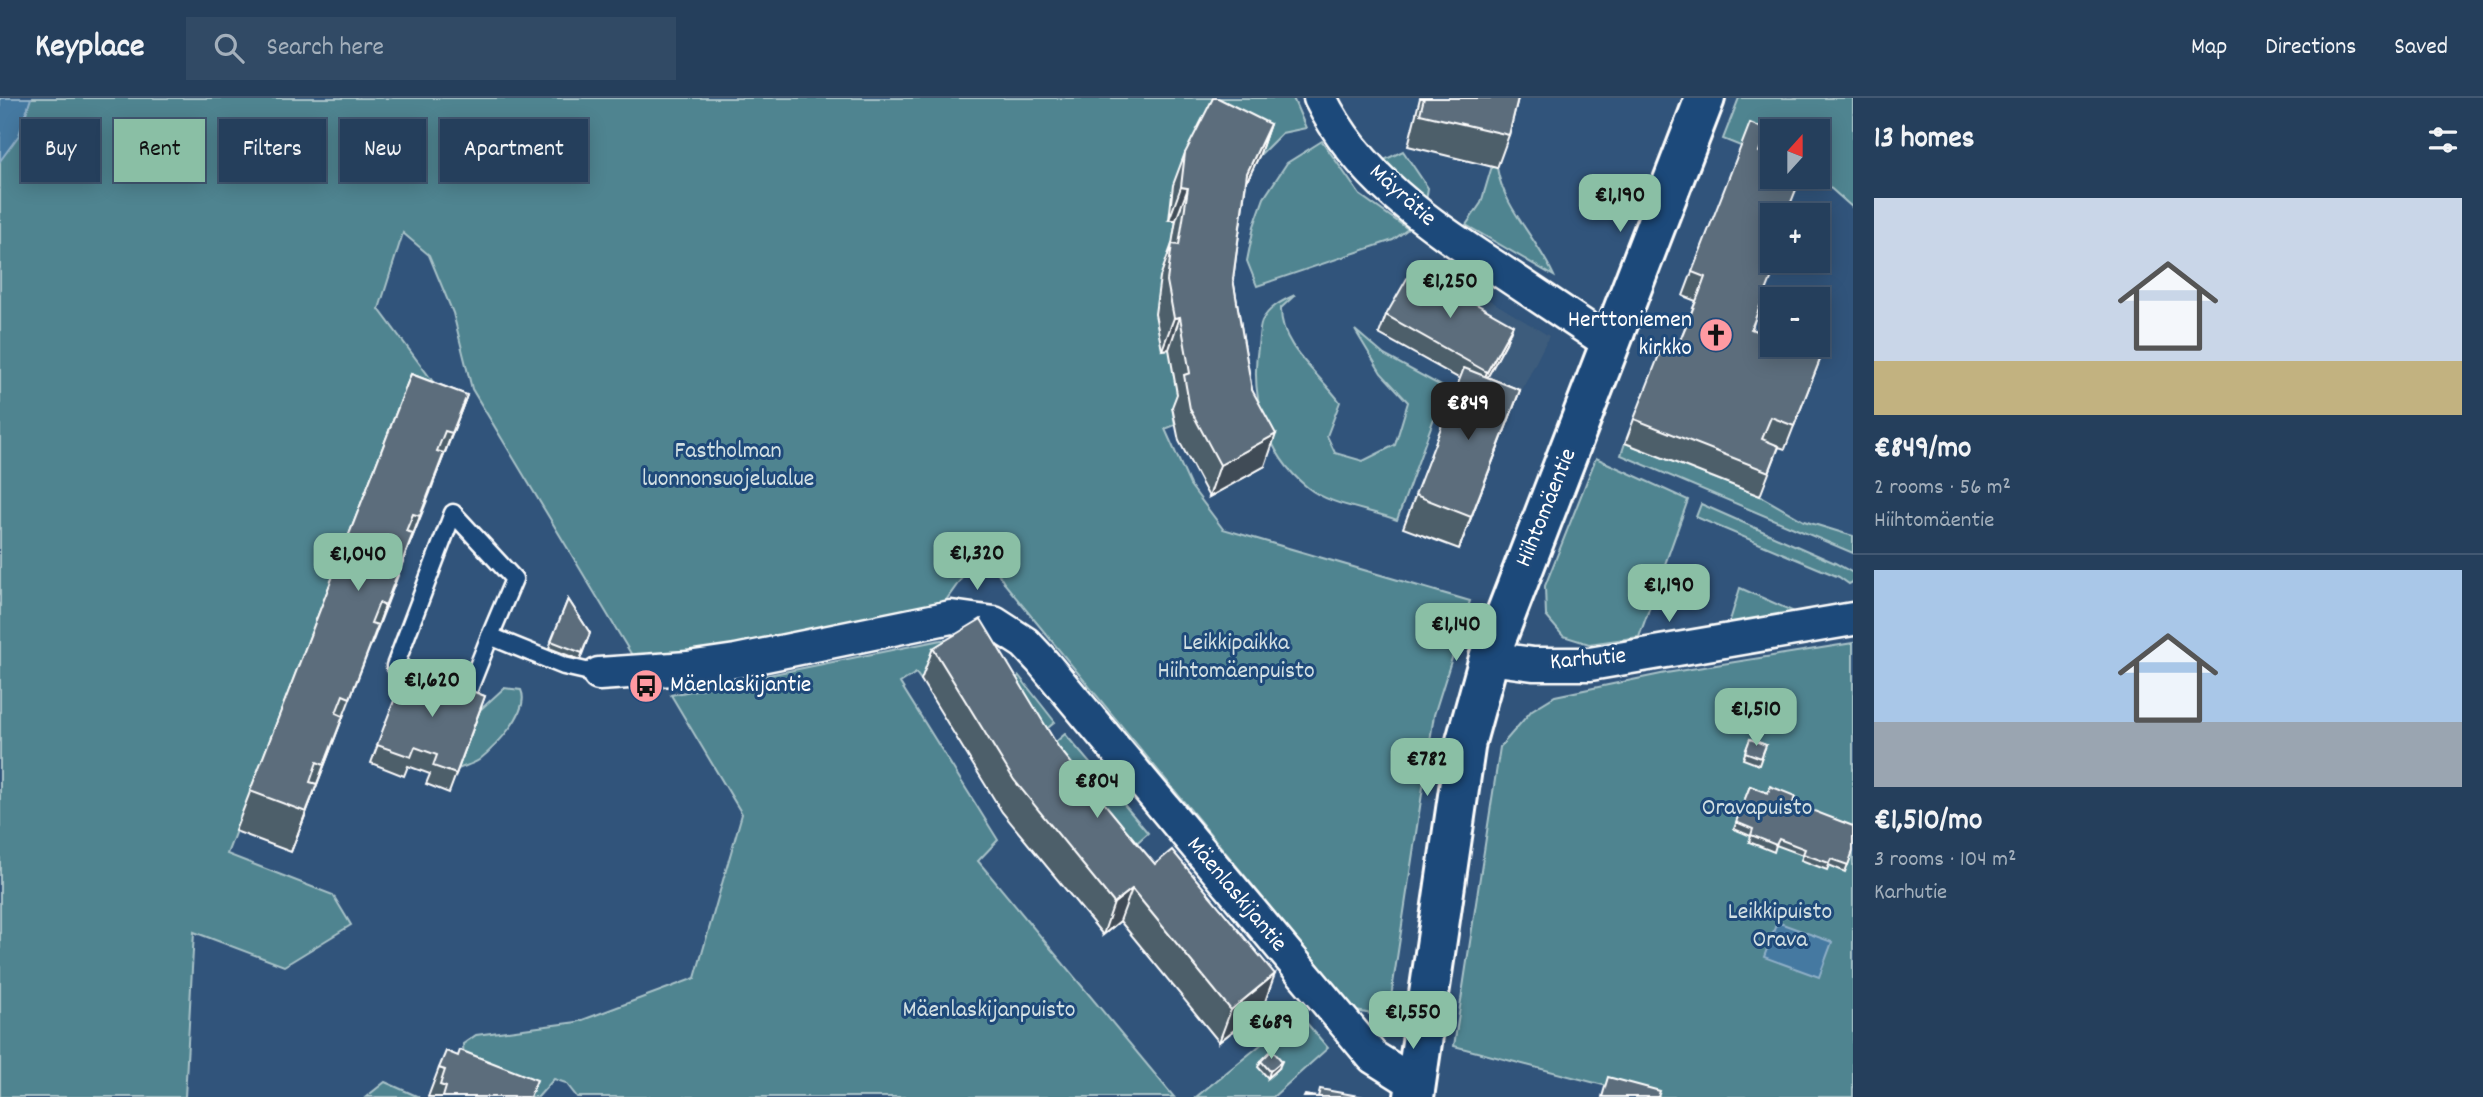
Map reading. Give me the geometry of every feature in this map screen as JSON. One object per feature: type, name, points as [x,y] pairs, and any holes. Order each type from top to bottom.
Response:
[{"type":"street","name":"Mäyrätie","points":[[1320,98],[1334,125],[1381,184],[1429,223],[1609,343]]},
{"type":"street","name":"Hiihtomäentie","points":[[1415,1091],[1466,741],[1489,658],[1705,98]]},
{"type":"street","name":"Mäenlaskijantie","points":[[598,674],[736,662],[951,617],[994,623],[1025,643],[1040,659],[1373,1057],[1415,1091]]},
{"type":"street","name":"Karhutie","points":[[1489,658],[1533,664],[1590,664],[1853,619]]},
{"type":"lane","points":[[453,513],[514,579],[490,636],[467,694],[395,666],[453,513]]},
{"type":"lane","points":[[490,636],[564,666],[598,674]]},
{"type":"shaded area","points":[[0,98],[31,98],[24,119],[21,119],[19,135],[0,161]]},
{"type":"shaded area","points":[[1420,258],[1549,336],[1512,410],[1379,334]]},
{"type":"shaded area","points":[[1777,922],[1832,942],[1819,977],[1764,957]]},
{"type":"green space","points":[[0,98],[1293,98],[1306,128],[1282,133],[1259,156],[1169,220],[1176,220],[1170,268],[1169,313],[1179,405],[1172,407],[1175,425],[1165,429],[1190,485],[1223,529],[1470,601],[1434,715],[1388,1017],[1356,1011],[1004,583],[983,548],[944,603],[758,644],[636,662],[472,389],[453,313],[429,255],[403,233],[379,309],[445,398],[407,384],[227,854],[333,895],[351,925],[284,966],[194,932],[185,1097],[0,1097]]},
{"type":"green space","points":[[1739,98],[1853,98],[1853,208],[1830,188],[1830,119],[1760,119],[1760,154],[1723,139]]},
{"type":"green space","points":[[1322,141],[1360,195],[1408,229],[1393,240],[1257,286],[1247,261],[1254,226],[1264,198],[1287,163]]},
{"type":"green space","points":[[1403,151],[1428,188],[1426,201],[1382,161]]},
{"type":"green space","points":[[1492,166],[1497,168],[1506,197],[1554,276],[1466,225],[1481,203]]},
{"type":"green space","points":[[1295,295],[1281,308],[1282,322],[1293,347],[1340,402],[1327,436],[1335,453],[1363,461],[1395,445],[1408,402],[1381,373],[1355,330],[1384,355],[1445,388],[1397,520],[1338,503],[1316,493],[1293,474],[1271,441],[1259,405],[1257,385],[1260,330],[1262,321],[1272,308]]},
{"type":"green space","points":[[1625,443],[1760,496],[1804,521],[1853,536],[1853,553],[1621,455]]},
{"type":"green space","points":[[1596,458],[1688,500],[1639,637],[1589,644],[1563,636],[1546,616],[1545,586]]},
{"type":"green space","points":[[1701,504],[1835,563],[1853,573],[1853,582],[1849,584],[1839,577],[1696,517]]},
{"type":"green space","points":[[1740,588],[1799,614],[1729,624]]},
{"type":"green space","name":"Mäenlaskijanpuisto","points":[[941,640],[976,645],[1008,663],[985,678],[921,680],[916,673],[900,683],[998,840],[978,861],[1174,1097],[577,1097],[566,1083],[554,1079],[538,1097],[486,1097],[464,1063],[463,1044],[476,1035],[577,1022],[695,978],[742,814],[671,695]]},
{"type":"green space","points":[[1853,643],[1853,1097],[1649,1097],[1454,1046],[1500,747],[1532,710],[1555,696],[1666,673]]},
{"type":"green space","points":[[1019,676],[1055,722],[1026,746],[994,693]]},
{"type":"green space","points":[[504,688],[521,690],[523,699],[516,718],[486,754],[458,769],[480,710]]},
{"type":"green space","points":[[1065,734],[1099,774],[1065,801],[1035,760]]},
{"type":"green space","points":[[1110,788],[1148,833],[1115,862],[1078,817]]},
{"type":"green space","points":[[1299,1014],[1328,1048],[1273,1097],[1196,1097]]},
{"type":"green space","points":[[385,1082],[419,1097],[366,1097]]},
{"type":"building","points":[[1213,98],[1270,124],[1247,173],[1233,279],[1252,390],[1276,434],[1220,465],[1190,409],[1184,375],[1190,373],[1180,317],[1174,318],[1167,281],[1172,244],[1179,245],[1188,188],[1181,187],[1185,153]]},
{"type":"building","points":[[1424,98],[1518,98],[1509,135],[1420,114]]},
{"type":"building","name":"Herttoniemen kirkko","points":[[1750,123],[1760,127],[1760,189],[1796,189],[1791,203],[1760,203],[1760,273],[1773,273],[1768,287],[1760,287],[1760,306],[1751,329],[1760,333],[1760,357],[1821,357],[1794,426],[1771,417],[1762,439],[1779,446],[1769,472],[1634,419],[1661,350],[1674,355],[1699,294],[1705,277],[1692,272]]},
{"type":"building","points":[[1413,268],[1513,325],[1487,372],[1386,315]]},
{"type":"building","points":[[1464,368],[1520,390],[1471,517],[1415,495]]},
{"type":"building","points":[[411,374],[467,395],[452,433],[445,431],[437,451],[444,453],[420,516],[413,514],[406,531],[413,533],[385,606],[379,603],[371,623],[378,625],[350,698],[343,695],[336,713],[343,716],[324,765],[317,762],[310,782],[317,784],[306,812],[250,791]]},
{"type":"building","points":[[568,599],[590,633],[582,653],[551,641]]},
{"type":"building","points":[[981,619],[1059,748],[1137,843],[1155,864],[1172,850],[1275,974],[1231,1010],[1132,889],[1114,903],[1014,780],[933,648]]},
{"type":"building","points":[[407,667],[485,696],[456,774],[433,766],[437,755],[415,747],[411,757],[377,745]]},
{"type":"building","points":[[1750,739],[1766,745],[1761,758],[1745,752]]},
{"type":"building","points":[[1750,786],[1768,793],[1770,786],[1795,796],[1793,803],[1853,826],[1853,851],[1848,865],[1831,859],[1829,863],[1803,854],[1805,849],[1779,839],[1776,845],[1751,835],[1753,829],[1736,822]]},
{"type":"building","points":[[460,1050],[537,1080],[530,1097],[443,1097],[446,1087],[440,1085],[445,1070],[439,1068],[446,1051],[458,1056]]},
{"type":"building","points":[[1272,1050],[1282,1061],[1270,1071],[1261,1061]]},
{"type":"building","points":[[1608,1077],[1660,1091],[1658,1097],[1602,1097]]},
{"type":"building","points":[[1320,1089],[1364,1097],[1318,1097]]},
{"type":"place","name":"Herttoniemen kirkko","points":[[1716,335]]},
{"type":"place","name":"Mäenlaskijantie","points":[[646,686]]},
{"type":"park label","name":"Fastholman luonnonsuojelualue","points":[[728,466]]},
{"type":"park label","name":"Leikkipaikka Hiihtomäenpuisto","points":[[1236,658]]},
{"type":"park label","name":"Oravapuisto","points":[[1757,809]]},
{"type":"park label","name":"Leikkipuisto Orava","points":[[1780,927]]}]
